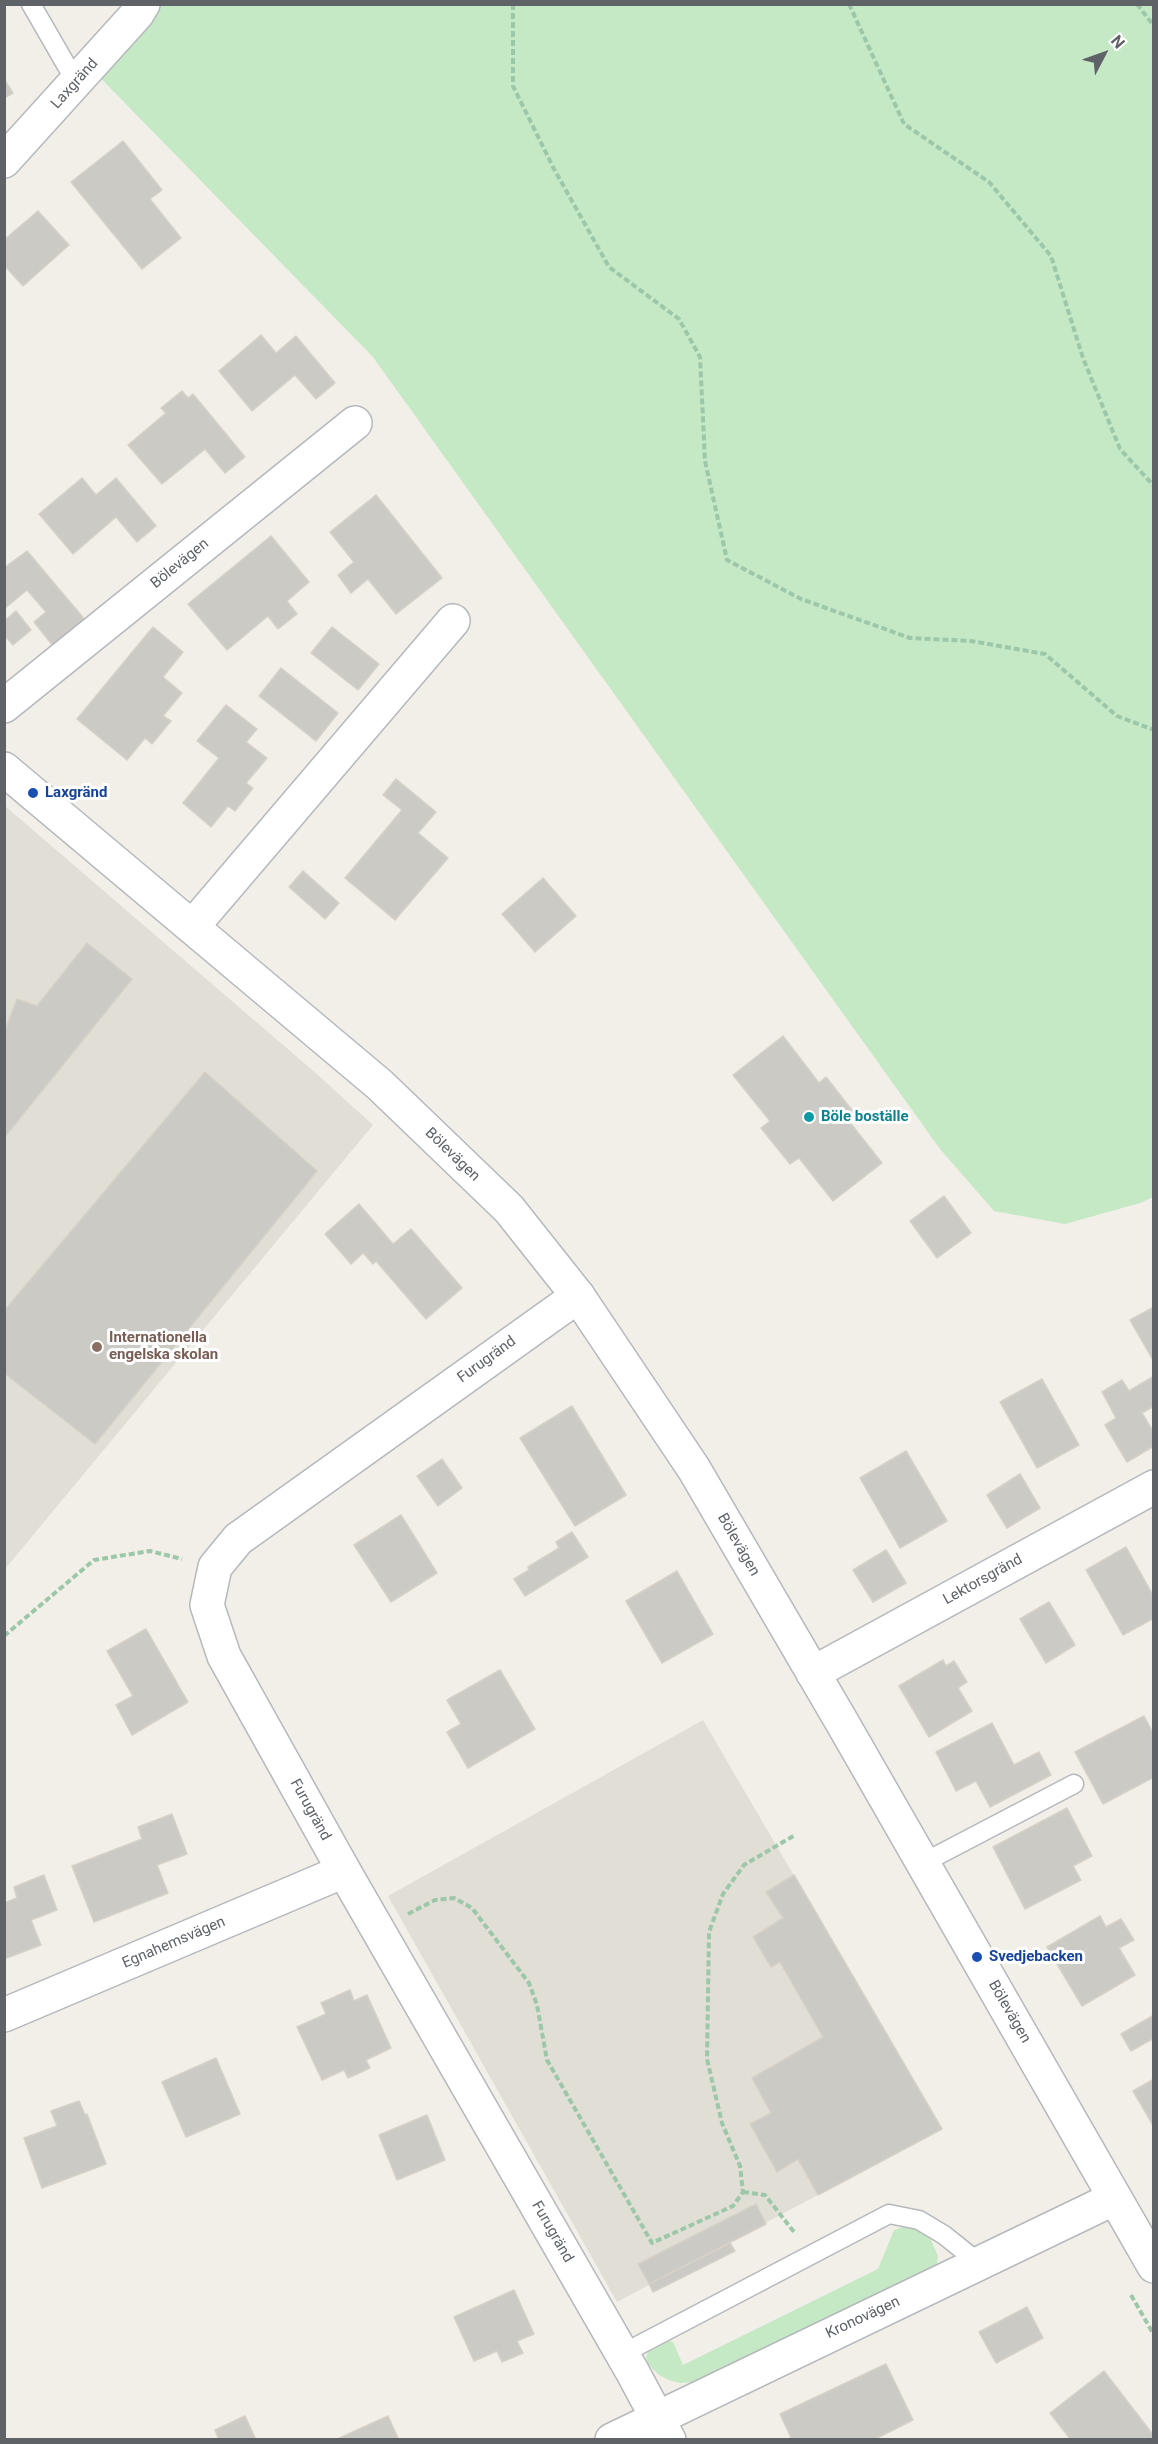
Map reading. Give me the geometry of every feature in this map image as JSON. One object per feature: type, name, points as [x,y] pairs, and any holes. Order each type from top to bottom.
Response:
[{"type":"street","name":"Laxgränd","points":[[4,162],[137,14],[143,4]]},
{"type":"street","name":"Bölevägen","points":[[4,706],[355,423]]},
{"type":"street","points":[[192,927],[453,621]]},
{"type":"street","name":"Bölevägen","points":[[7,776],[380,1085],[509,1209],[578,1296],[694,1469],[1154,2266]]},
{"type":"street","name":"Furugränd","points":[[578,1296],[238,1539],[215,1567],[207,1605],[224,1656],[344,1871],[663,2428]]},
{"type":"street","name":"Lektorsgränd","points":[[813,1673],[1154,1487]]},
{"type":"street","name":"Egnahemsvägen","points":[[4,2015],[344,1871]]},
{"type":"street","name":"Kronovägen","points":[[612,2439],[663,2428],[979,2263],[1115,2198]]},
{"type":"lane","points":[[31,4],[76,82]]},
{"type":"lane","points":[[922,1863],[1074,1784]]},
{"type":"lane","points":[[622,2354],[889,2214],[919,2220],[944,2235],[979,2263]]},
{"type":"path","points":[[513,4],[513,86],[554,169],[609,267],[679,319],[700,357],[705,461],[727,560],[801,599],[910,638],[971,641],[1045,654],[1117,716],[1154,730]]},
{"type":"path","points":[[849,4],[904,124],[989,182],[1051,256],[1083,358],[1120,449],[1154,486]]},
{"type":"path","points":[[1137,4],[1154,26]]},
{"type":"path","points":[[4,1636],[94,1560],[150,1551],[215,1567]]},
{"type":"path","points":[[378,1930],[435,1900],[454,1898],[472,1908],[529,1983],[537,2005],[547,2060],[652,2243],[734,2206],[743,2192],[740,2166],[722,2123],[707,2059],[710,1932],[723,1894],[744,1865],[795,1835]]},
{"type":"path","points":[[743,2192],[765,2195],[794,2232]]},
{"type":"shaded area","name":"Internationella engelska skolan","points":[[5,806],[373,1125],[5,1569]]},
{"type":"shaded area","points":[[703,1720],[942,2129],[617,2302],[388,1896]]},
{"type":"green space","points":[[125,5],[1153,5],[1153,1197],[1140,1203],[1065,1224],[994,1211],[940,1149],[373,357],[80,57]]},
{"type":"green space","points":[[906,2226],[913,2227],[931,2240],[938,2256],[937,2264],[697,2382],[680,2383],[669,2380],[659,2375],[648,2364],[646,2358],[648,2352],[669,2341],[673,2342],[683,2365],[878,2269],[894,2230]]},
{"type":"building","points":[[4,79],[13,93],[4,98]]},
{"type":"building","points":[[123,141],[162,190],[150,199],[181,238],[142,269],[71,182]]},
{"type":"building","points":[[38,211],[69,245],[23,286],[4,265],[4,240]]},
{"type":"building","points":[[261,335],[276,353],[296,336],[335,383],[316,399],[295,375],[252,411],[219,371]]},
{"type":"building","points":[[182,391],[188,398],[193,394],[245,457],[225,473],[205,449],[162,484],[128,445],[166,413],[161,408]]},
{"type":"building","points":[[82,478],[96,495],[116,478],[156,526],[137,542],[116,517],[73,554],[39,514]]},
{"type":"building","points":[[376,495],[442,578],[396,614],[368,579],[351,593],[338,575],[354,562],[330,532]]},
{"type":"building","points":[[271,536],[309,582],[287,601],[297,614],[278,629],[268,616],[227,650],[188,604]]},
{"type":"building","points":[[27,551],[86,621],[54,647],[34,622],[46,612],[27,590],[4,609],[4,568]]},
{"type":"building","points":[[16,611],[31,630],[13,645],[4,635],[4,621]]},
{"type":"building","points":[[153,627],[183,652],[163,677],[182,693],[163,716],[171,721],[152,744],[145,738],[127,760],[77,719]]},
{"type":"building","points":[[332,627],[379,664],[358,690],[311,653]]},
{"type":"building","points":[[281,668],[338,713],[316,741],[259,696]]},
{"type":"building","points":[[226,705],[257,729],[246,742],[267,758],[246,783],[253,788],[235,811],[228,806],[211,827],[183,803],[219,758],[197,741]]},
{"type":"building","points":[[396,779],[436,812],[418,833],[448,858],[395,920],[345,878],[402,810],[383,795]]},
{"type":"building","points":[[303,871],[339,903],[325,919],[289,887]]},
{"type":"building","points":[[543,878],[576,916],[535,952],[502,914]]},
{"type":"building","points":[[87,943],[132,979],[4,1138],[4,1033],[17,999],[37,1006]]},
{"type":"building","name":"Böle boställe","points":[[783,1036],[819,1083],[826,1077],[855,1114],[848,1120],[882,1163],[833,1201],[799,1158],[790,1164],[761,1128],[770,1121],[733,1075]]},
{"type":"building","points":[[205,1072],[317,1171],[95,1444],[4,1373],[4,1311]]},
{"type":"building","points":[[944,1196],[971,1233],[937,1258],[910,1221]]},
{"type":"building","points":[[359,1204],[393,1244],[411,1229],[462,1288],[426,1319],[376,1261],[373,1264],[363,1253],[351,1264],[325,1234]]},
{"type":"building","points":[[1154,1307],[1154,1362],[1130,1320]]},
{"type":"building","points":[[1154,1376],[1154,1406],[1142,1413],[1154,1433],[1154,1446],[1127,1462],[1105,1425],[1116,1418],[1102,1392],[1122,1380],[1129,1391]]},
{"type":"building","points":[[1042,1379],[1079,1445],[1037,1468],[1000,1402]]},
{"type":"building","points":[[572,1406],[626,1495],[575,1526],[520,1438]]},
{"type":"building","points":[[906,1451],[947,1521],[900,1548],[860,1478]]},
{"type":"building","points":[[442,1459],[462,1488],[438,1506],[417,1476]]},
{"type":"building","points":[[1020,1474],[1040,1508],[1007,1528],[987,1495]]},
{"type":"building","points":[[401,1515],[437,1573],[391,1602],[354,1545]]},
{"type":"building","points":[[572,1532],[588,1557],[525,1596],[514,1579],[529,1570],[528,1567],[559,1548],[556,1542]]},
{"type":"building","points":[[1126,1547],[1154,1597],[1154,1618],[1123,1635],[1086,1570]]},
{"type":"building","points":[[886,1550],[906,1583],[873,1602],[853,1570]]},
{"type":"building","points":[[677,1571],[713,1634],[662,1663],[626,1601]]},
{"type":"building","points":[[1049,1602],[1075,1645],[1046,1663],[1020,1619]]},
{"type":"building","points":[[146,1629],[188,1702],[132,1735],[116,1705],[133,1696],[107,1651]]},
{"type":"building","points":[[943,1660],[946,1666],[954,1661],[967,1682],[958,1688],[972,1711],[929,1737],[899,1686]]},
{"type":"building","points":[[500,1670],[535,1729],[468,1768],[447,1732],[461,1724],[447,1700]]},
{"type":"building","points":[[1144,1716],[1154,1735],[1154,1777],[1103,1804],[1075,1752]]},
{"type":"building","points":[[992,1723],[1014,1765],[1039,1752],[1051,1775],[990,1807],[976,1781],[956,1791],[936,1752]]},
{"type":"building","points":[[1067,1808],[1092,1856],[1073,1866],[1081,1880],[1025,1909],[993,1847]]},
{"type":"building","points":[[172,1814],[187,1854],[157,1865],[168,1893],[94,1922],[72,1866],[142,1839],[138,1827]]},
{"type":"building","points":[[44,1875],[57,1910],[31,1920],[41,1945],[4,1959],[4,1903],[17,1898],[14,1887]]},
{"type":"building","points":[[794,1875],[942,2129],[818,2195],[798,2159],[777,2172],[750,2124],[771,2113],[752,2078],[823,2037],[780,1962],[771,1967],[753,1937],[783,1918],[766,1892]]},
{"type":"building","points":[[1100,1916],[1106,1927],[1121,1919],[1134,1940],[1119,1948],[1135,1975],[1082,2006],[1047,1947]]},
{"type":"building","points":[[350,1990],[354,2001],[367,1995],[391,2048],[366,2060],[370,2068],[348,2078],[344,2070],[322,2080],[297,2027],[326,2014],[321,2003]]},
{"type":"building","points":[[1154,2015],[1154,2038],[1131,2051],[1121,2034]]},
{"type":"building","points":[[216,2058],[240,2114],[186,2137],[162,2082]]},
{"type":"building","points":[[1154,2079],[1154,2127],[1133,2091]]},
{"type":"building","points":[[79,2101],[85,2115],[87,2114],[106,2164],[42,2188],[24,2138],[57,2126],[51,2111]]},
{"type":"building","points":[[427,2115],[445,2160],[397,2180],[379,2135]]},
{"type":"building","points":[[756,2204],[766,2224],[649,2284],[638,2264]]},
{"type":"building","points":[[730,2243],[735,2251],[653,2292],[649,2284]]},
{"type":"building","points":[[514,2290],[534,2334],[517,2341],[523,2353],[502,2362],[497,2351],[474,2361],[454,2317]]},
{"type":"building","points":[[1027,2307],[1043,2338],[996,2363],[979,2332]]},
{"type":"building","points":[[886,2364],[913,2420],[873,2440],[792,2440],[780,2414]]},
{"type":"building","points":[[1104,2371],[1154,2436],[1154,2440],[1071,2440],[1050,2413]]},
{"type":"building","points":[[245,2416],[256,2440],[219,2440],[215,2430]]},
{"type":"building","points":[[388,2416],[399,2440],[335,2440]]},
{"type":"place","name":"Laxgränd","points":[[33,793]]},
{"type":"place","name":"Böle boställe","points":[[809,1117]]},
{"type":"place","name":"Internationella engelska skolan","points":[[97,1347]]},
{"type":"place","name":"Svedjebacken","points":[[977,1957]]}]
